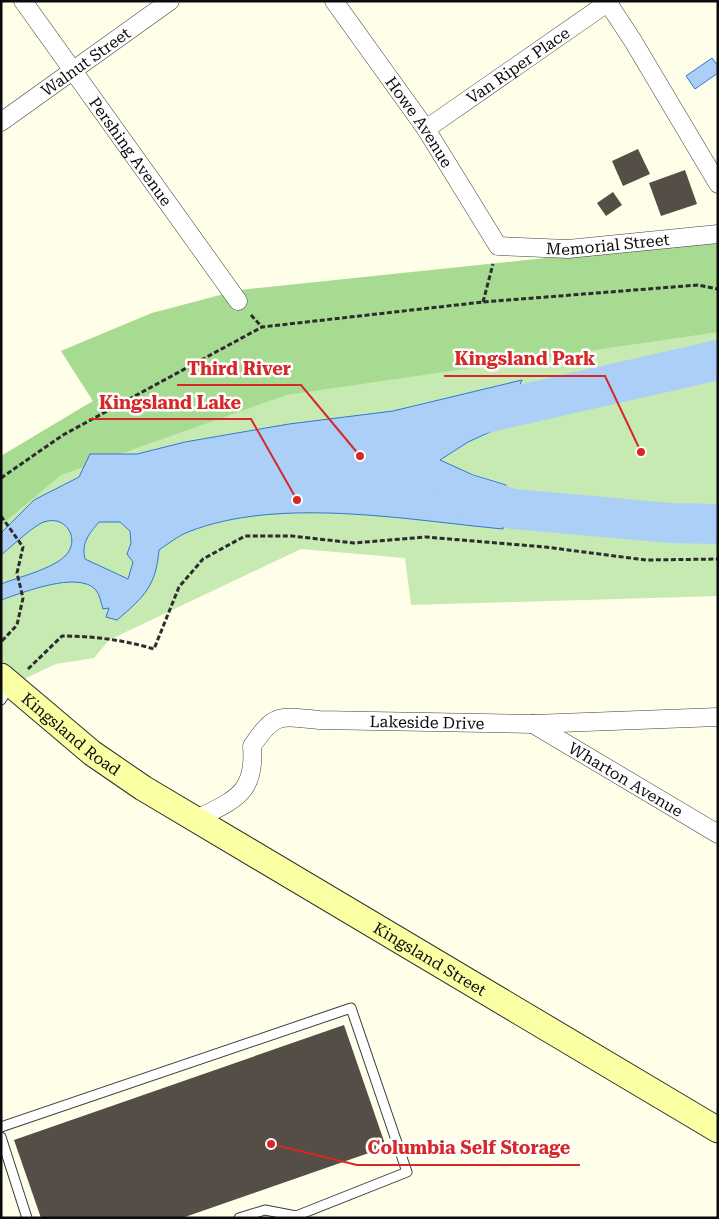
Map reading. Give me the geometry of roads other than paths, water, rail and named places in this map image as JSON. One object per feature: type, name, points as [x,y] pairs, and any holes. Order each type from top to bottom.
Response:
[{"type":"main road","name":"Kingsland Road","points":[[10,683],[92,753],[143,788]]},
{"type":"main road","name":"Kingsland Street","points":[[143,788],[718,1130]]},
{"type":"street","name":"Pershing Avenue","points":[[23,1],[238,301]]},
{"type":"street","name":"Walnut Street","points":[[1,122],[170,1]]},
{"type":"street","name":"Howe Avenue","points":[[334,1],[426,129],[498,246]]},
{"type":"street","name":"Van Riper Place","points":[[426,129],[609,2]]},
{"type":"street","points":[[609,2],[718,184]]},
{"type":"street","name":"Memorial Street","points":[[498,246],[568,249],[718,234]]},
{"type":"street","name":"Lakeside Drive","points":[[195,820],[235,799],[244,791],[254,765],[252,746],[270,721],[287,717],[319,720],[533,724],[718,718]]},
{"type":"street","name":"Wharton Avenue","points":[[533,724],[718,834]]},
{"type":"lane","points":[[1,1127],[352,1008],[407,1172],[296,1217],[265,1210],[239,1218]]},
{"type":"lane","points":[[1,1137],[27,1218]]},
{"type":"water","points":[[712,58],[718,66],[718,73],[695,89],[686,76]]},
{"type":"water","points":[[522,380],[503,426],[468,442],[440,460],[473,475],[506,485],[503,529],[344,514],[302,513],[262,515],[224,521],[188,532],[159,550],[152,582],[135,604],[117,620],[106,617],[109,608],[103,609],[96,590],[88,584],[77,582],[36,588],[1,600],[1,584],[59,561],[70,550],[72,543],[69,530],[65,525],[52,521],[44,522],[34,527],[1,555],[1,533],[34,500],[79,477],[90,454],[137,454],[185,442],[289,424],[393,411]],"holes":[[[99,522],[120,522],[130,531],[131,543],[127,554],[133,562],[128,579],[85,559],[84,553],[85,543]]]},
{"type":"waterway","points":[[458,419],[718,360]]},
{"type":"waterway","points":[[453,490],[513,509],[671,523],[718,524]]},
{"type":"place","name":"Kingsland Park","points":[[641,452]]},
{"type":"place","name":"Third River","points":[[360,456]]},
{"type":"place","name":"Kingsland Lake","points":[[297,500]]},
{"type":"place","name":"Columbia Self Storage","points":[[271,1144]]}]
